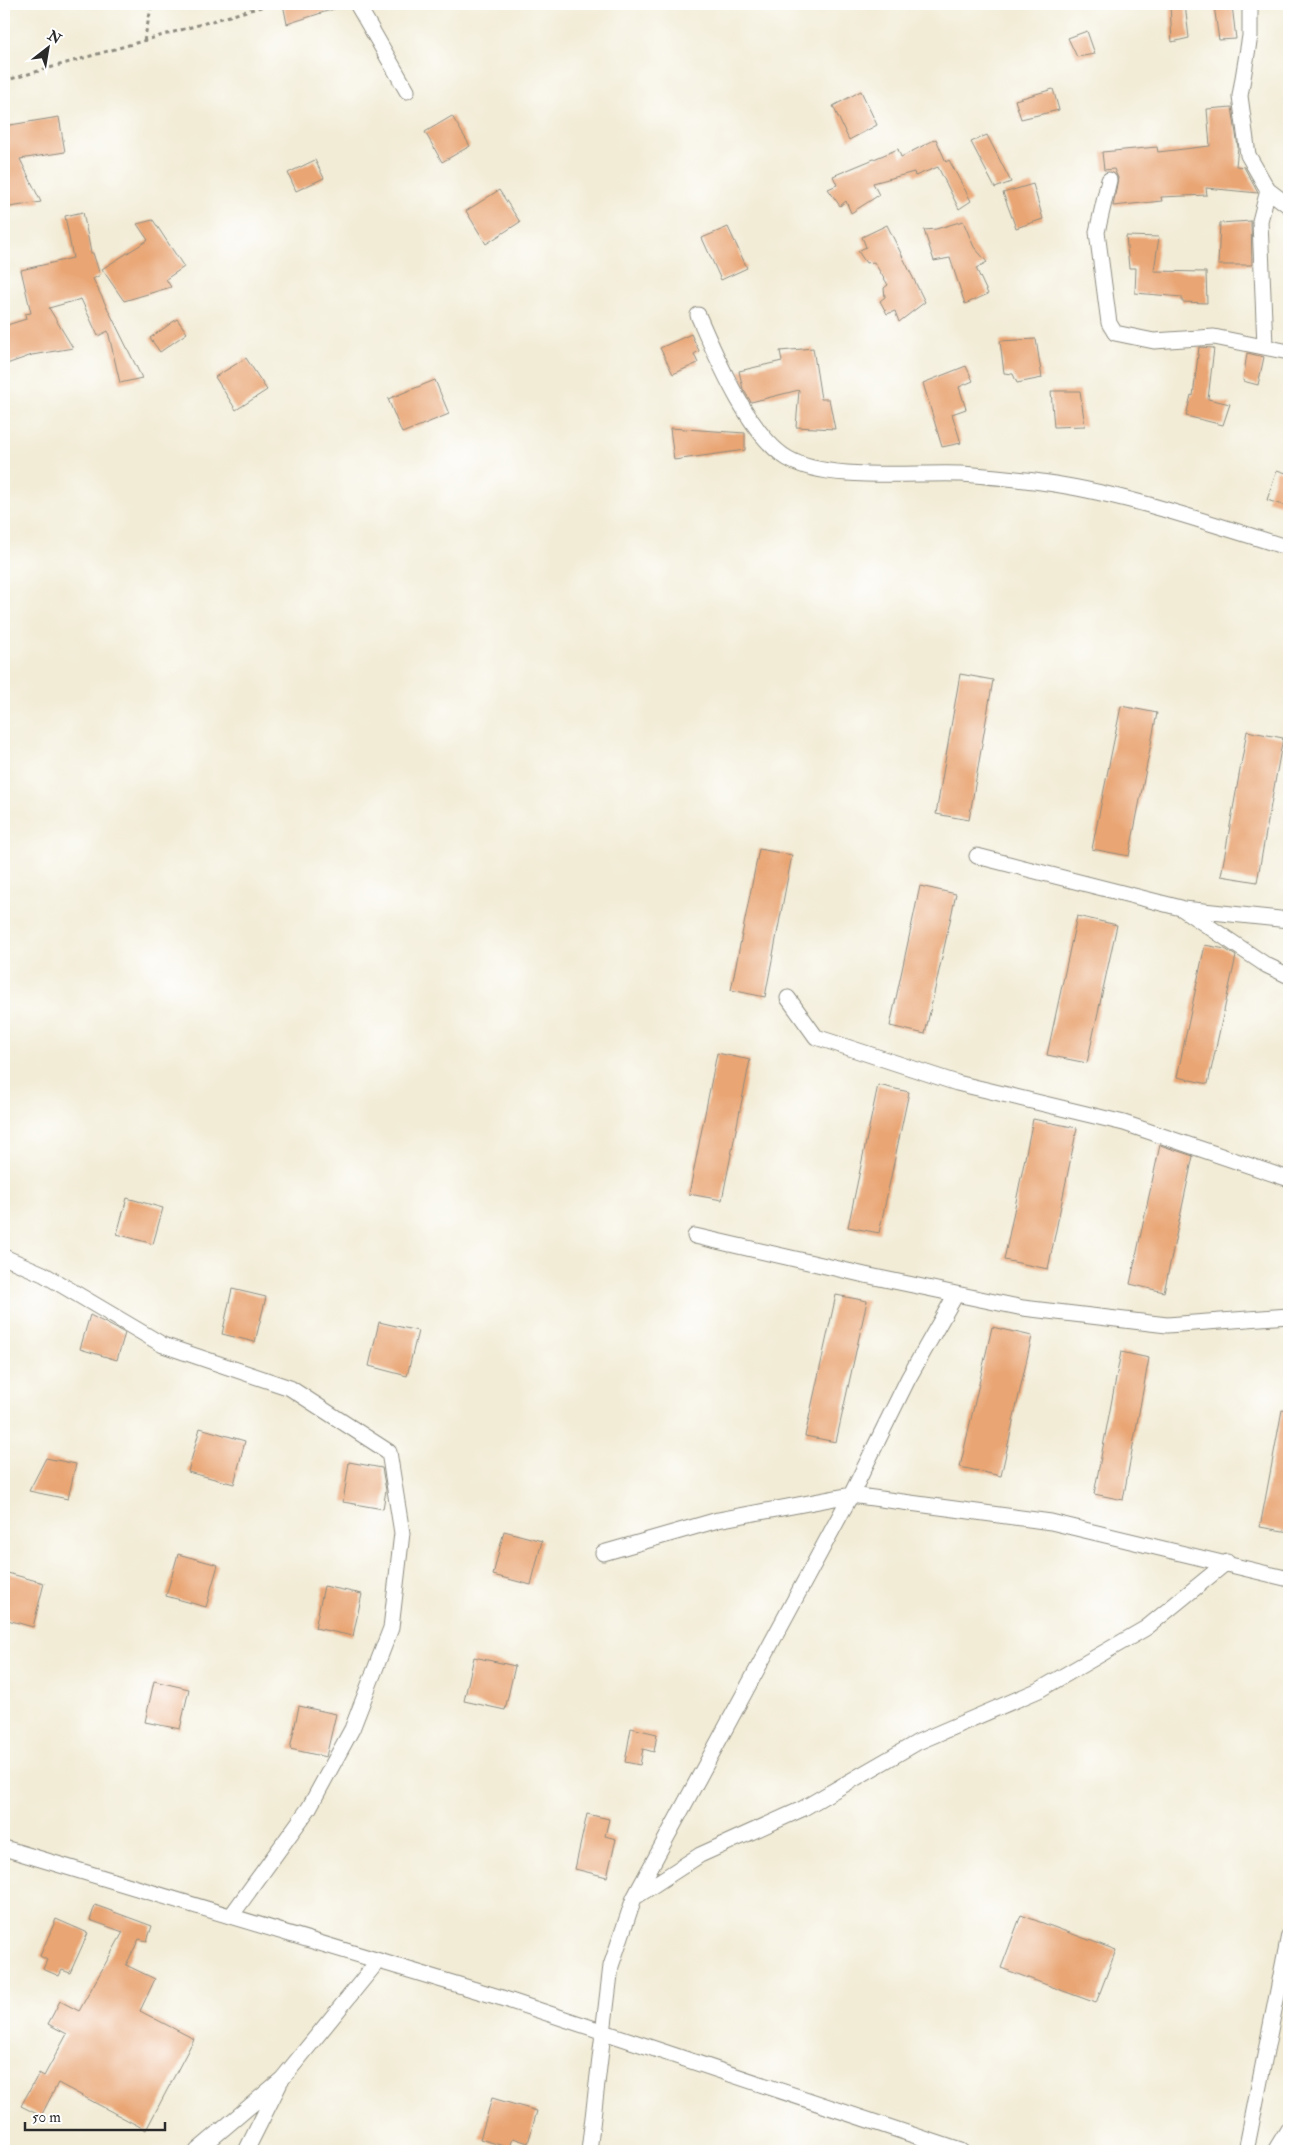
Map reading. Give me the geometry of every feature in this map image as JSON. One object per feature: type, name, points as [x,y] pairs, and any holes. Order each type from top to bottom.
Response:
[{"type":"street","points":[[357,4],[406,90]]},
{"type":"street","points":[[1250,4],[1250,36],[1240,96],[1248,155],[1268,190],[1289,206]]},
{"type":"street","points":[[1109,180],[1097,232],[1109,323],[1115,333],[1154,341],[1214,337],[1289,352]]},
{"type":"street","points":[[1265,346],[1260,221],[1268,190]]},
{"type":"street","points":[[698,315],[720,366],[760,433],[787,458],[824,471],[962,474],[1034,481],[1132,501],[1289,548]]},
{"type":"street","points":[[977,856],[1181,908],[1289,920]]},
{"type":"street","points":[[1181,908],[1266,965],[1289,976]]},
{"type":"street","points":[[788,998],[816,1037],[957,1083],[1124,1123],[1289,1179]]},
{"type":"street","points":[[695,1236],[1022,1308],[1167,1325],[1289,1316]]},
{"type":"street","points":[[4,1257],[44,1274],[163,1345],[290,1388],[389,1452],[402,1533],[391,1628],[352,1729],[309,1808],[232,1916]]},
{"type":"street","points":[[589,2151],[611,1966],[634,1898],[851,1495],[908,1379],[956,1294]]},
{"type":"street","points":[[603,1553],[718,1520],[851,1495],[1051,1522],[1227,1562],[1289,1579]]},
{"type":"street","points":[[634,1898],[700,1854],[802,1809],[918,1742],[1039,1690],[1146,1628],[1227,1562]]},
{"type":"street","points":[[4,1848],[232,1916],[603,2031],[961,2151]]},
{"type":"street","points":[[1246,2151],[1289,1935]]},
{"type":"street","points":[[197,2151],[282,2079],[378,1961]]},
{"type":"street","points":[[246,2151],[282,2079]]},
{"type":"street","points":[[1275,2151],[1289,2128]]},
{"type":"path","points":[[144,41],[152,4]]},
{"type":"path","points":[[4,81],[271,4]]},
{"type":"building","points":[[283,4],[340,4],[340,7],[287,24]]},
{"type":"building","points":[[1170,4],[1185,4],[1189,38],[1172,42]]},
{"type":"building","points":[[1232,5],[1236,39],[1219,40],[1214,6]]},
{"type":"building","points":[[1087,31],[1095,54],[1077,57],[1068,38]]},
{"type":"building","points":[[1053,89],[1059,110],[1021,119],[1015,100]]},
{"type":"building","points":[[861,91],[877,125],[849,140],[833,106]]},
{"type":"building","points":[[1232,107],[1238,147],[1236,166],[1244,167],[1258,193],[1206,188],[1207,195],[1161,197],[1162,201],[1113,206],[1118,178],[1114,169],[1104,170],[1102,152],[1157,147],[1158,152],[1210,146],[1207,109]]},
{"type":"building","points":[[452,116],[470,146],[442,162],[425,132]]},
{"type":"building","points":[[59,117],[65,152],[20,159],[41,202],[4,208],[4,126]]},
{"type":"building","points":[[987,135],[1011,182],[995,188],[971,142]]},
{"type":"building","points":[[936,139],[946,162],[949,160],[971,201],[959,209],[938,167],[915,176],[914,172],[873,183],[879,195],[851,213],[846,201],[840,206],[828,189],[837,185],[833,176],[898,149],[901,157]]},
{"type":"building","points":[[315,160],[324,178],[296,191],[288,173]]},
{"type":"building","points":[[1033,184],[1043,219],[1016,228],[1003,193]]},
{"type":"building","points":[[499,190],[520,222],[486,244],[466,211]]},
{"type":"building","points":[[83,212],[91,253],[93,253],[100,275],[93,279],[142,378],[120,383],[108,331],[98,336],[81,299],[49,308],[73,348],[32,355],[4,365],[4,326],[26,319],[25,314],[31,313],[21,270],[73,258],[65,216]]},
{"type":"building","points":[[153,220],[184,267],[166,279],[171,287],[124,301],[102,269],[148,240],[137,224]]},
{"type":"building","points":[[963,221],[974,247],[987,262],[976,268],[988,294],[965,304],[950,258],[934,261],[924,230],[936,229]]},
{"type":"building","points":[[1251,221],[1252,265],[1218,265],[1220,223]]},
{"type":"building","points":[[887,225],[925,302],[899,322],[895,311],[887,314],[880,301],[885,297],[884,288],[888,285],[874,262],[866,263],[858,251],[866,247],[862,237]]},
{"type":"building","points":[[728,227],[747,268],[721,280],[702,238]]},
{"type":"building","points":[[1126,236],[1159,237],[1154,271],[1206,272],[1207,303],[1182,302],[1182,297],[1135,293],[1136,268],[1129,268]]},
{"type":"building","points":[[177,319],[187,333],[160,352],[150,338]]},
{"type":"building","points":[[691,334],[699,351],[694,354],[698,363],[673,374],[660,348]]},
{"type":"building","points":[[1036,339],[1042,378],[1017,383],[1013,374],[1004,373],[1000,341]]},
{"type":"building","points":[[1199,347],[1214,348],[1208,399],[1230,404],[1223,425],[1186,416],[1191,395],[1193,396]]},
{"type":"building","points":[[813,348],[821,399],[829,399],[835,429],[796,427],[799,390],[751,402],[743,389],[739,371],[782,361],[780,351]]},
{"type":"building","points":[[1247,353],[1264,357],[1258,385],[1243,381]]},
{"type":"building","points":[[246,358],[267,390],[236,410],[215,377]]},
{"type":"building","points":[[966,366],[973,381],[959,387],[966,409],[952,414],[961,443],[942,447],[923,383]]},
{"type":"building","points":[[435,380],[449,414],[402,433],[388,399]]},
{"type":"building","points":[[1051,391],[1080,391],[1085,426],[1054,427]]},
{"type":"building","points":[[670,428],[745,433],[745,450],[674,460]]},
{"type":"building","points":[[1277,470],[1289,474],[1289,507],[1267,500]]},
{"type":"building","points":[[960,674],[993,680],[969,820],[936,814]]},
{"type":"building","points":[[1121,706],[1157,713],[1129,856],[1092,849]]},
{"type":"building","points":[[1247,731],[1283,738],[1257,882],[1221,876]]},
{"type":"building","points":[[759,849],[792,855],[765,997],[731,990]]},
{"type":"building","points":[[920,886],[956,894],[925,1034],[890,1026]]},
{"type":"building","points":[[1077,916],[1117,925],[1087,1063],[1047,1055]]},
{"type":"building","points":[[1205,945],[1225,949],[1236,956],[1208,1084],[1177,1077]]},
{"type":"building","points":[[717,1053],[750,1060],[722,1200],[689,1194]]},
{"type":"building","points":[[878,1085],[909,1092],[879,1233],[848,1227]]},
{"type":"building","points":[[1033,1119],[1077,1128],[1048,1269],[1004,1260]]},
{"type":"building","points":[[1160,1145],[1193,1156],[1164,1292],[1130,1284]]},
{"type":"building","points":[[127,1198],[163,1208],[153,1244],[117,1234]]},
{"type":"building","points":[[232,1289],[266,1297],[255,1342],[222,1334]]},
{"type":"building","points":[[836,1295],[867,1301],[836,1442],[805,1436]]},
{"type":"building","points":[[90,1315],[125,1333],[117,1360],[80,1349]]},
{"type":"building","points":[[379,1322],[418,1331],[407,1376],[369,1366]]},
{"type":"building","points":[[992,1327],[1032,1336],[1001,1476],[960,1467]]},
{"type":"building","points":[[1121,1352],[1149,1358],[1123,1500],[1094,1494]]},
{"type":"building","points":[[1282,1410],[1289,1411],[1289,1532],[1260,1527]]},
{"type":"building","points":[[200,1428],[245,1441],[234,1484],[188,1472]]},
{"type":"building","points":[[46,1458],[76,1464],[68,1499],[29,1491]]},
{"type":"building","points":[[349,1462],[382,1468],[386,1490],[383,1509],[343,1502]]},
{"type":"building","points":[[504,1531],[542,1541],[531,1585],[493,1575]]},
{"type":"building","points":[[178,1554],[218,1565],[206,1607],[166,1596]]},
{"type":"building","points":[[4,1572],[44,1583],[33,1627],[4,1619]]},
{"type":"building","points":[[324,1586],[362,1594],[353,1636],[315,1628]]},
{"type":"building","points":[[474,1657],[515,1666],[505,1710],[464,1701]]},
{"type":"building","points":[[154,1681],[189,1689],[180,1729],[145,1722]]},
{"type":"building","points":[[299,1706],[336,1714],[326,1757],[290,1749]]},
{"type":"building","points":[[631,1728],[657,1734],[654,1752],[643,1749],[640,1765],[625,1762]]},
{"type":"building","points":[[587,1814],[609,1819],[605,1836],[616,1839],[607,1877],[575,1869]]},
{"type":"building","points":[[95,1905],[152,1926],[147,1941],[139,1939],[126,1965],[155,1979],[140,2011],[194,2039],[146,2130],[58,2083],[41,2116],[21,2106],[39,2073],[44,2076],[67,2034],[48,2024],[60,2001],[79,2011],[123,1932],[90,1920]]},
{"type":"building","points":[[1021,1915],[1116,1950],[1096,2003],[1001,1968]]},
{"type":"building","points":[[56,1919],[88,1933],[70,1973],[62,1970],[59,1976],[43,1969],[47,1960],[40,1956]]},
{"type":"building","points":[[492,2098],[537,2111],[528,2143],[513,2138],[510,2148],[480,2139]]}]
